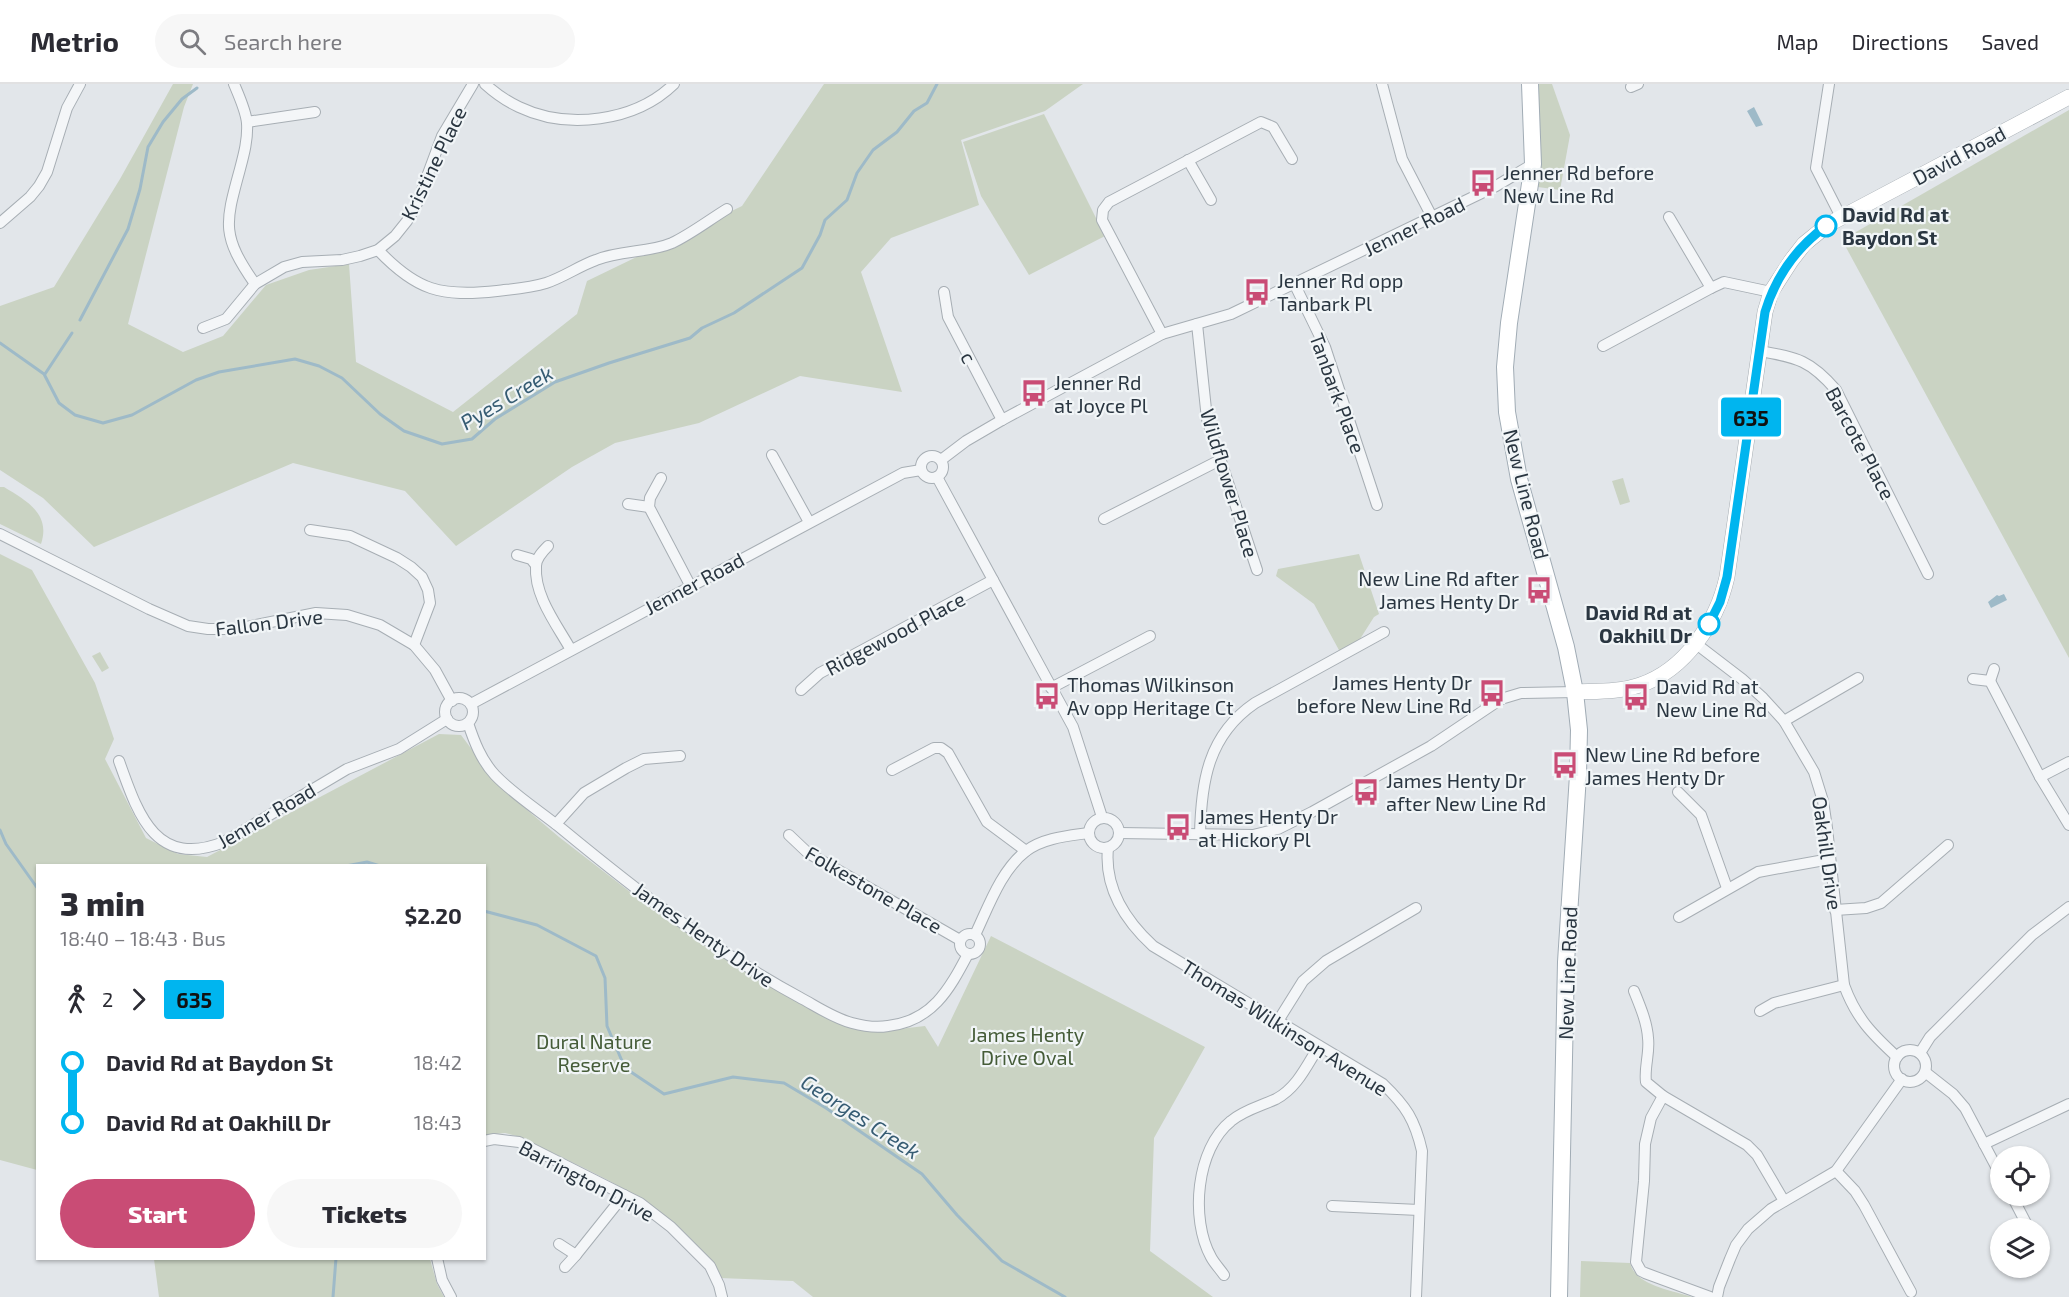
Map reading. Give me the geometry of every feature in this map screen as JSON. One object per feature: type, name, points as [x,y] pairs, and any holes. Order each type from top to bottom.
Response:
[{"type":"main road","name":"New Line Road","points":[[1530,84],[1533,164],[1509,323],[1505,367],[1507,412],[1519,479],[1550,582],[1566,646],[1575,692],[1579,730],[1566,962],[1559,1297]]},
{"type":"street","points":[[0,223],[39,186],[47,172],[67,108],[80,84]]},
{"type":"street","points":[[234,84],[247,122],[246,149],[230,205],[228,224],[231,244],[239,261],[255,284]]},
{"type":"street","name":"Kristine Place","points":[[203,328],[226,318],[255,284],[284,267],[302,262],[342,260],[378,250],[395,236],[416,206],[442,136],[473,84]]},
{"type":"street","points":[[484,84],[519,107],[536,113],[565,119],[588,120],[610,117],[633,110],[651,101],[674,84]]},
{"type":"street","points":[[1382,84],[1402,159],[1432,217]]},
{"type":"street","points":[[1829,84],[1816,168],[1841,217]]},
{"type":"street","name":"David Road","points":[[1575,692],[1616,690],[1649,682],[1670,669],[1695,644],[1714,616],[1726,584],[1765,312],[1771,292],[1784,269],[1804,244],[1841,217],[2069,96]]},
{"type":"street","points":[[247,122],[315,112]]},
{"type":"street","points":[[1162,334],[1102,220],[1103,210],[1109,202],[1261,122],[1273,128],[1292,159]]},
{"type":"street","points":[[1188,160],[1211,200]]},
{"type":"street","name":"Jenner Road","points":[[941,460],[966,441],[1002,420],[1162,334],[1231,314],[1496,186],[1533,164]]},
{"type":"street","points":[[378,250],[394,267],[415,282],[433,290],[455,294],[528,287],[547,283],[598,259],[672,243],[727,209]]},
{"type":"street","points":[[1669,217],[1711,288]]},
{"type":"street","points":[[1603,346],[1724,282],[1771,292]]},
{"type":"street","name":"Tanbark Place","points":[[1294,284],[1324,347],[1377,505]]},
{"type":"street","name":"c","points":[[944,292],[948,317],[1002,420]]},
{"type":"street","name":"Wildflower Place","points":[[1197,324],[1207,419],[1257,570]]},
{"type":"street","name":"Barcote Place","points":[[1760,351],[1806,362],[1826,378],[1836,390],[1928,574]]},
{"type":"street","points":[[772,455],[809,522]]},
{"type":"street","points":[[934,456],[941,460],[944,470],[937,477],[929,478],[921,470],[922,463],[927,457],[934,456]]},
{"type":"street","points":[[1104,519],[1220,460]]},
{"type":"street","name":"Jenner Road","points":[[471,704],[903,473],[921,470]]},
{"type":"street","points":[[937,477],[1073,727],[1102,817]]},
{"type":"street","points":[[661,478],[650,498],[649,507],[690,585]]},
{"type":"street","points":[[628,504],[649,507]]},
{"type":"street","points":[[310,530],[350,536],[397,558],[422,577],[430,603],[414,645]]},
{"type":"street","name":"Fallon Drive","points":[[0,534],[149,609],[188,626],[236,629],[316,613],[347,615],[381,625],[414,645],[435,670],[452,700]]},
{"type":"street","points":[[535,564],[540,554],[548,546]]},
{"type":"street","points":[[517,555],[531,559],[535,564],[542,600],[571,650]]},
{"type":"street","name":"Ridgewood Place","points":[[801,690],[820,673],[993,580]]},
{"type":"street","points":[[1200,835],[1202,794],[1209,766],[1226,729],[1239,714],[1384,632]]},
{"type":"street","points":[[1051,688],[1150,636]]},
{"type":"street","name":"Oakhill Drive","points":[[1695,644],[1742,679],[1784,721],[1814,772],[1823,801],[1844,985],[1851,1005],[1860,1020],[1897,1057]]},
{"type":"street","points":[[1994,669],[1990,681],[2040,777],[2069,825]]},
{"type":"street","points":[[1784,721],[1858,678]]},
{"type":"street","points":[[1973,679],[1990,681]]},
{"type":"street","points":[[1119,833],[1253,835],[1278,828],[1312,812],[1431,746],[1501,699],[1521,693],[1575,692]]},
{"type":"street","points":[[464,699],[471,704],[472,716],[468,723],[459,726],[450,723],[447,719],[446,707],[452,700],[464,699]]},
{"type":"street","name":"Jenner Road","points":[[119,761],[139,811],[156,835],[176,848],[206,849],[224,842],[347,768],[399,749],[447,719]]},
{"type":"street","name":"James Henty Drive","points":[[468,723],[475,743],[495,775],[656,903],[776,984],[852,1023],[888,1026],[915,1018],[927,1011],[950,987],[968,954]]},
{"type":"street","points":[[892,770],[934,748],[941,748],[948,753],[987,822],[1026,851]]},
{"type":"street","points":[[556,824],[584,793],[626,768],[644,759],[680,756]]},
{"type":"street","points":[[2040,777],[2069,762]]},
{"type":"street","points":[[1678,792],[1701,816],[1727,888]]},
{"type":"street","points":[[1102,817],[1112,820],[1119,828],[1116,843],[1108,848],[1094,845],[1088,833],[1094,821],[1102,817]]},
{"type":"street","points":[[975,935],[999,886],[1012,866],[1026,851],[1044,842],[1088,833]]},
{"type":"street","name":"Folkestone Place","points":[[789,835],[808,853],[960,940]]},
{"type":"street","points":[[1835,910],[1866,908],[1881,903],[1948,845]]},
{"type":"street","name":"Thomas Wilkinson Avenue","points":[[1108,848],[1110,881],[1122,910],[1134,928],[1153,946],[1383,1084],[1410,1113],[1417,1128],[1422,1150],[1416,1297]]},
{"type":"street","points":[[1679,916],[1758,872],[1830,859]]},
{"type":"street","points":[[1920,1053],[1930,1037],[2032,935],[2069,907]]},
{"type":"street","points":[[1278,1021],[1303,981],[1326,961],[1416,908]]},
{"type":"street","points":[[965,935],[975,935],[980,942],[979,949],[968,954],[961,948],[960,940],[965,935]]},
{"type":"street","points":[[1760,1011],[1774,1003],[1844,985]]},
{"type":"street","points":[[1634,991],[1648,1037],[1646,1082],[1663,1096],[1747,1145],[1756,1155],[1784,1201]]},
{"type":"street","points":[[1224,1275],[1210,1257],[1202,1231],[1197,1199],[1209,1151],[1229,1122],[1242,1113],[1277,1098],[1289,1090],[1319,1046]]},
{"type":"street","points":[[1910,1050],[1920,1053],[1926,1064],[1925,1072],[1917,1080],[1902,1079],[1896,1071],[1897,1057],[1900,1053],[1910,1050]]},
{"type":"street","points":[[1925,1072],[1953,1094],[1965,1108],[1990,1155]]},
{"type":"street","points":[[1717,1297],[1736,1245],[1759,1218],[1836,1171],[1902,1079]]},
{"type":"street","points":[[1663,1096],[1652,1118],[1645,1144],[1644,1181],[1636,1262],[1645,1273],[1710,1297]]},
{"type":"street","points":[[1984,1144],[2069,1104]]},
{"type":"street","name":"Barrington Drive","points":[[486,1141],[494,1139],[519,1142],[657,1214],[710,1266],[722,1297]]},
{"type":"street","points":[[1836,1171],[1855,1191],[1864,1205],[1911,1292]]},
{"type":"street","points":[[566,1268],[624,1195]]},
{"type":"street","points":[[1332,1206],[1419,1210]]},
{"type":"street","points":[[559,1244],[576,1255]]},
{"type":"street","points":[[437,1260],[442,1280],[451,1297]]},
{"type":"green space","points":[[173,84],[193,84],[184,107],[128,324],[183,352],[223,336],[266,285],[309,270],[349,264],[356,362],[453,412],[577,314],[587,281],[742,206],[824,84],[1083,84],[1045,111],[961,140],[979,205],[891,238],[861,272],[902,392],[800,376],[699,423],[615,443],[572,467],[456,546],[405,491],[293,463],[94,547],[43,498],[0,470],[0,306],[54,287],[120,179]]},
{"type":"green space","points":[[1536,84],[1552,84],[1570,135],[1560,190],[1538,187]]},
{"type":"green space","points":[[2069,110],[2069,658],[1842,240]]},
{"type":"green space","points":[[1044,114],[1105,236],[1029,275],[981,196],[963,142]]},
{"type":"green space","points":[[1623,478],[1630,502],[1620,505],[1612,481]]},
{"type":"green space","points":[[0,487],[13,492],[40,516],[43,524],[41,544],[0,524]]},
{"type":"green space","points":[[0,554],[32,570],[95,683],[114,739],[105,759],[146,838],[178,854],[207,857],[439,734],[461,735],[500,787],[559,837],[647,905],[760,980],[834,1020],[873,1032],[925,1026],[938,1047],[991,936],[1205,1047],[1154,1138],[1150,1251],[1213,1297],[813,1297],[793,1281],[720,1278],[703,1252],[682,1230],[632,1194],[520,1137],[505,1133],[486,1135],[486,864],[36,864],[36,1170],[0,1160]]},
{"type":"green space","points":[[1359,554],[1379,614],[1374,617],[1360,639],[1340,652],[1314,604],[1276,576],[1278,569]]},
{"type":"green space","points":[[100,652],[109,668],[102,672],[92,656]]},
{"type":"green space","points":[[154,1260],[430,1260],[437,1284],[444,1297],[159,1297]]},
{"type":"green space","points":[[1581,1261],[1630,1263],[1639,1277],[1647,1282],[1692,1297],[1580,1297]]},
{"type":"water","points":[[1754,107],[1763,125],[1756,127],[1747,111]]},
{"type":"water","points":[[2004,594],[2007,600],[1991,608],[1988,602],[1997,595]]},
{"type":"waterway","name":"Pyes Creek","points":[[0,343],[44,374],[59,403],[75,415],[103,423],[132,415],[196,380],[219,372],[295,359],[319,366],[342,378],[380,414],[404,431],[442,444],[472,439],[495,419],[555,382],[690,338],[702,328],[734,313],[802,268],[820,235],[825,220],[847,200],[857,173],[873,150],[897,132],[914,111],[927,103],[937,84]]},
{"type":"waterway","points":[[80,320],[128,229],[140,189],[148,147],[163,122],[182,99],[197,88]]},
{"type":"waterway","points":[[45,374],[72,333]]},
{"type":"waterway","name":"Georges Creek","points":[[0,830],[6,844],[36,886]]},
{"type":"waterway","name":"Georges Creek","points":[[356,864],[367,862],[374,864]]},
{"type":"waterway","name":"Georges Creek","points":[[486,912],[537,925],[596,956],[605,978],[607,1026],[625,1068],[664,1094],[733,1077],[784,1083],[826,1108],[922,1174],[957,1215],[1002,1261],[1065,1297]]},
{"type":"waterway","points":[[333,1297],[336,1260]]},
{"type":"bus line","name":"635","points":[[1709,624],[1720,602],[1727,577],[1765,312],[1771,292],[1784,269],[1804,244],[1826,226]]},
{"type":"place","name":"Jenner Rd before New Line Rd","points":[[1483,183]]},
{"type":"place","name":"David Rd at Baydon St","points":[[1826,226]]},
{"type":"place","name":"Jenner Rd opp Tanbark Pl","points":[[1257,292]]},
{"type":"place","name":"Jenner Rd at Joyce Pl","points":[[1034,393]]},
{"type":"place","name":"New Line Rd after James Henty Dr","points":[[1539,590]]},
{"type":"place","name":"David Rd at Oakhill Dr","points":[[1709,624]]},
{"type":"place","name":"James Henty Dr before New Line Rd","points":[[1492,693]]},
{"type":"place","name":"Thomas Wilkinson Av opp Heritage Ct","points":[[1047,696]]},
{"type":"place","name":"David Rd at New Line Rd","points":[[1636,697]]},
{"type":"place","name":"New Line Rd before James Henty Dr","points":[[1565,765]]},
{"type":"place","name":"James Henty Dr after New Line Rd","points":[[1366,792]]},
{"type":"place","name":"James Henty Dr at Hickory Pl","points":[[1178,827]]},
{"type":"park label","name":"James Henty Drive Oval","points":[[1027,1046]]},
{"type":"park label","name":"Dural Nature Reserve","points":[[594,1052]]}]
